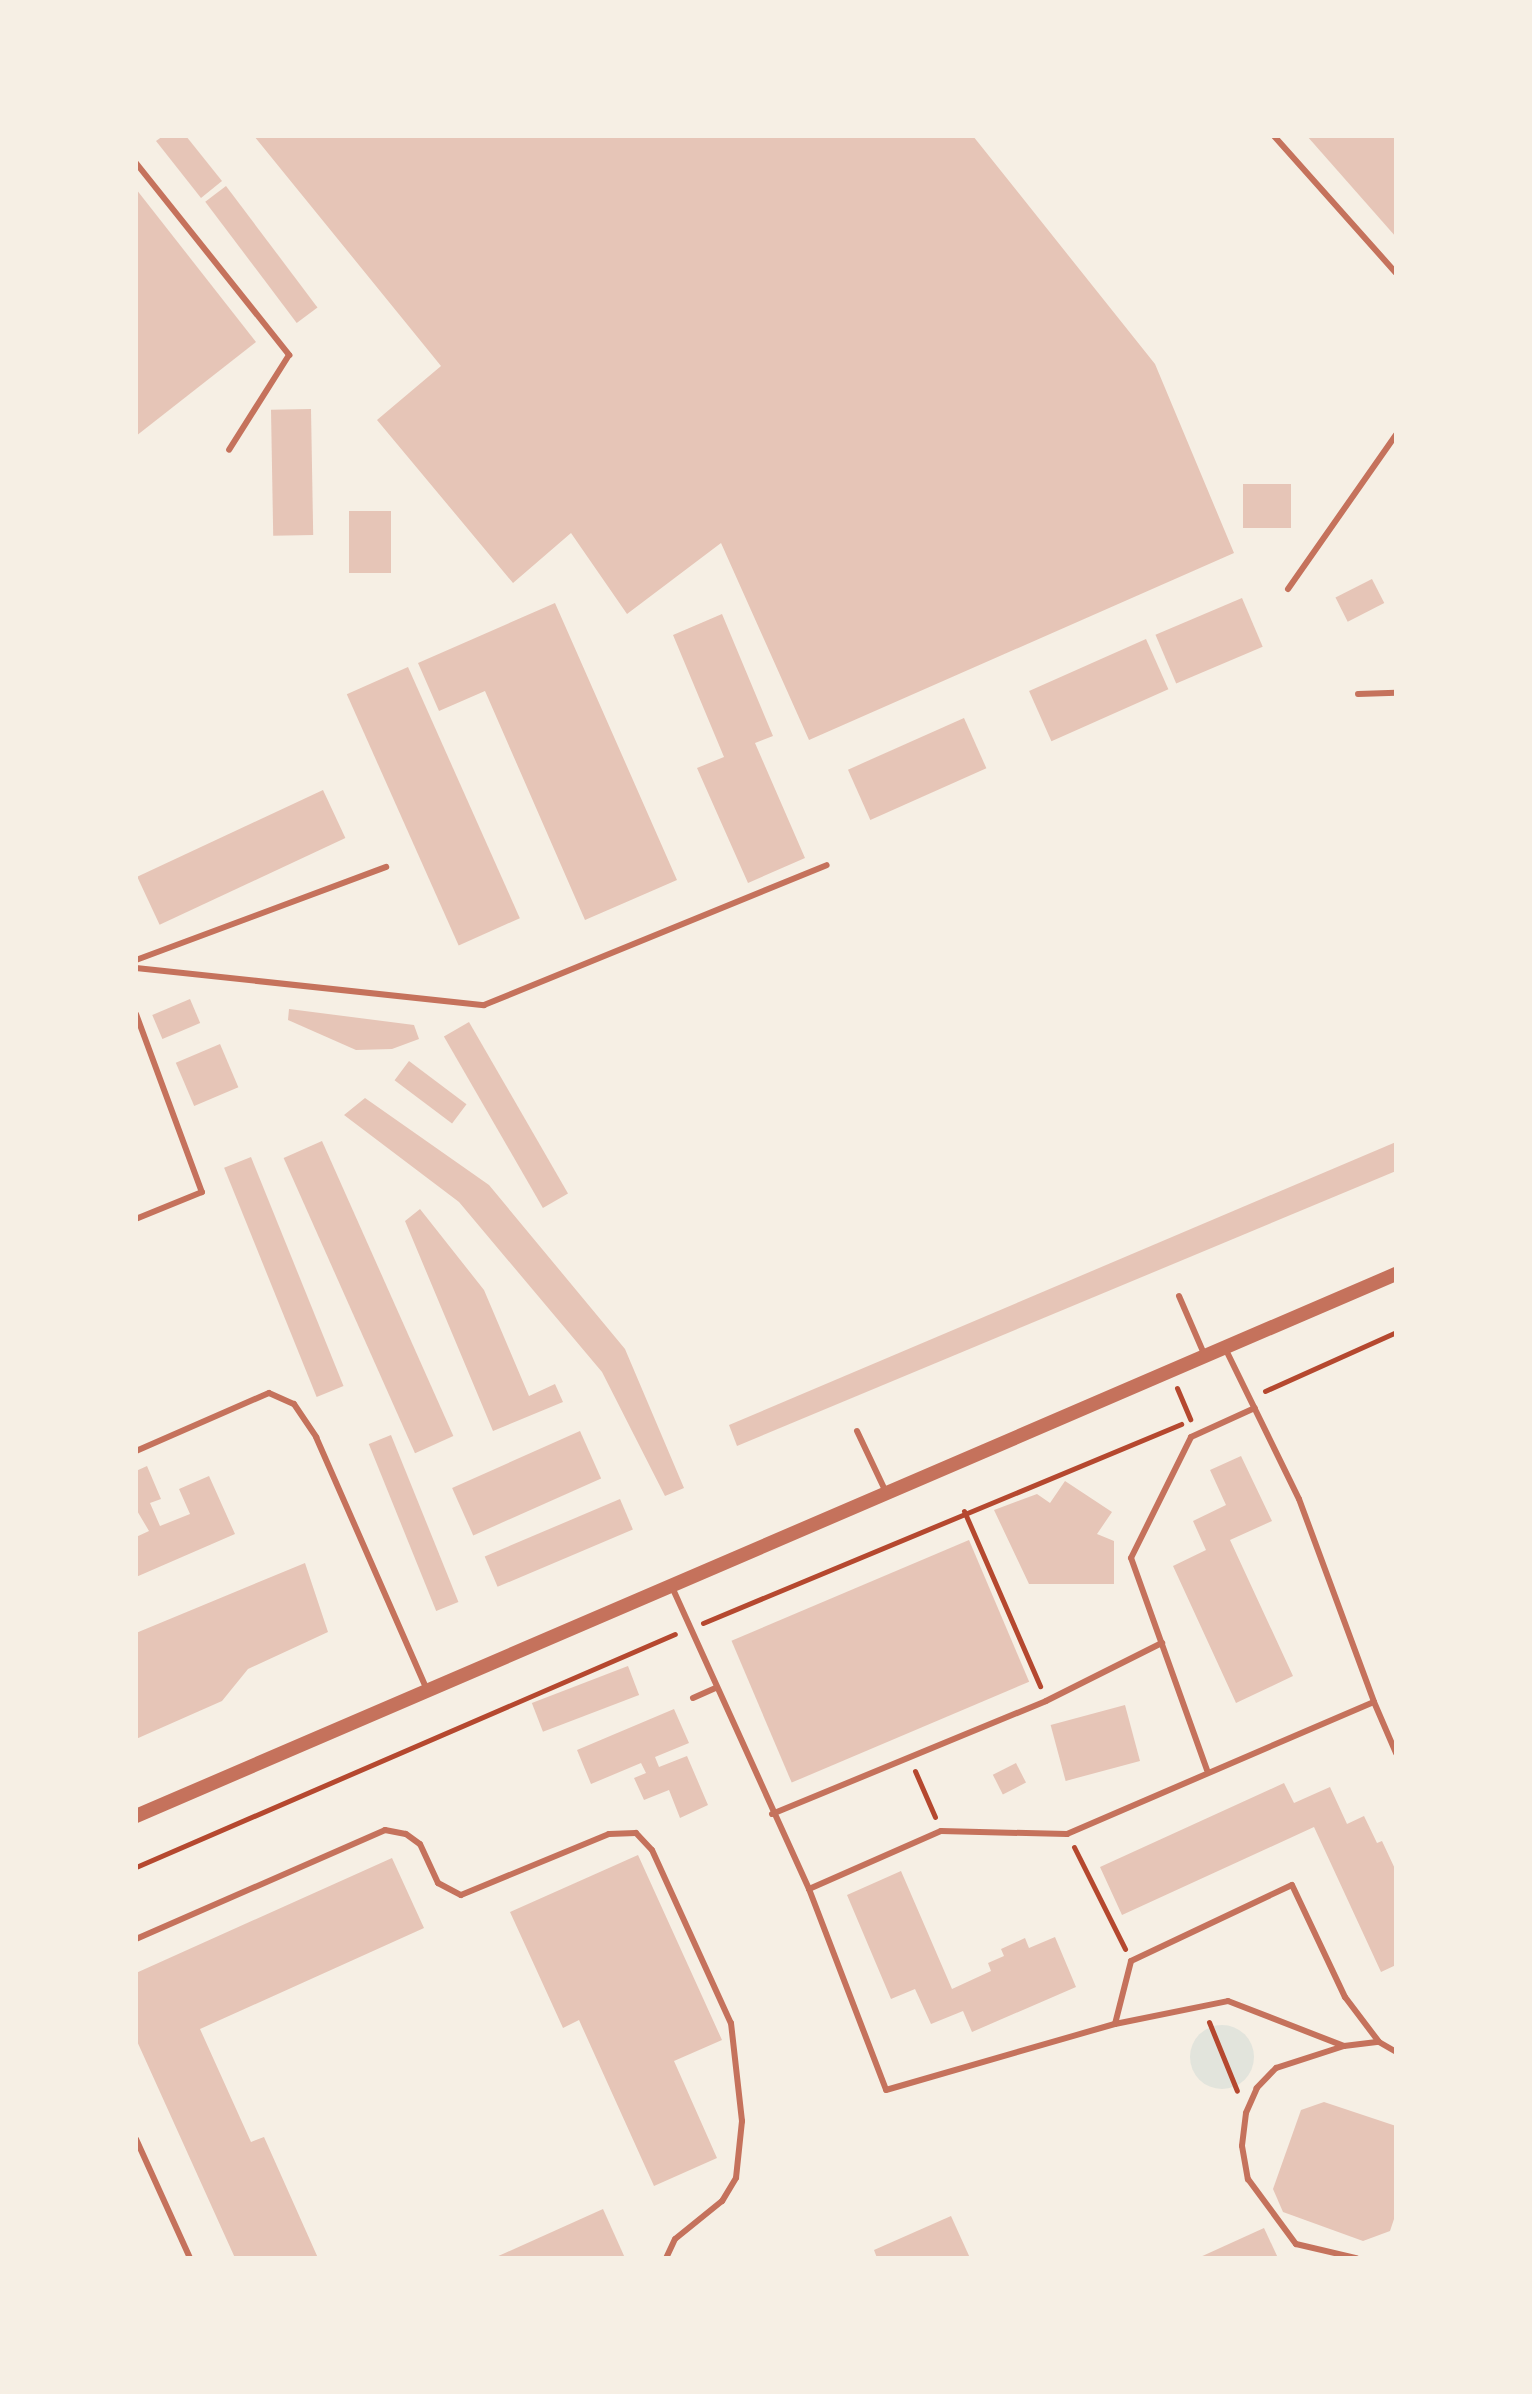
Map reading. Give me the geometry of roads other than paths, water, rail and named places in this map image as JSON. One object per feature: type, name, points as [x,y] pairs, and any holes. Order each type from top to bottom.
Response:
[{"type":"street","points":[[136,1816],[887,1496],[1396,1274]]},
{"type":"lane","points":[[1274,136],[1396,273]]},
{"type":"lane","points":[[136,163],[289,355],[229,450]]},
{"type":"lane","points":[[1288,589],[1396,435]]},
{"type":"lane","points":[[1358,694],[1396,693]]},
{"type":"lane","points":[[136,968],[484,1005],[827,865]]},
{"type":"lane","points":[[136,960],[386,867]]},
{"type":"lane","points":[[136,1014],[202,1192],[136,1219]]},
{"type":"lane","points":[[1179,1296],[1205,1357]]},
{"type":"lane","points":[[1225,1348],[1299,1499],[1396,1753]]},
{"type":"lane","points":[[136,1451],[269,1393],[294,1404],[316,1437],[428,1691]]},
{"type":"lane","points":[[1207,1770],[1131,1558],[1191,1437],[1255,1408]]},
{"type":"lane","points":[[857,1431],[887,1496]]},
{"type":"lane","points":[[672,1587],[772,1814],[809,1889],[886,2090],[1115,2024],[1228,2001],[1344,2046]]},
{"type":"lane","points":[[772,1814],[1046,1701],[1162,1643]]},
{"type":"lane","points":[[693,1698],[715,1688]]},
{"type":"lane","points":[[809,1889],[941,1831],[1067,1834],[1207,1770],[1374,1702]]},
{"type":"lane","points":[[136,1939],[385,1830],[406,1834],[420,1844],[438,1883],[461,1895],[609,1834],[636,1833],[652,1850],[731,2023],[742,2121],[736,2178],[722,2201],[675,2239],[666,2258]]},
{"type":"lane","points":[[1115,2024],[1131,1961],[1292,1885],[1345,1997],[1379,2042],[1396,2052]]},
{"type":"lane","points":[[1356,2258],[1296,2244],[1248,2179],[1242,2146],[1246,2113],[1257,2088],[1276,2068],[1344,2046],[1379,2042]]},
{"type":"lane","points":[[136,2139],[190,2258]]}]
